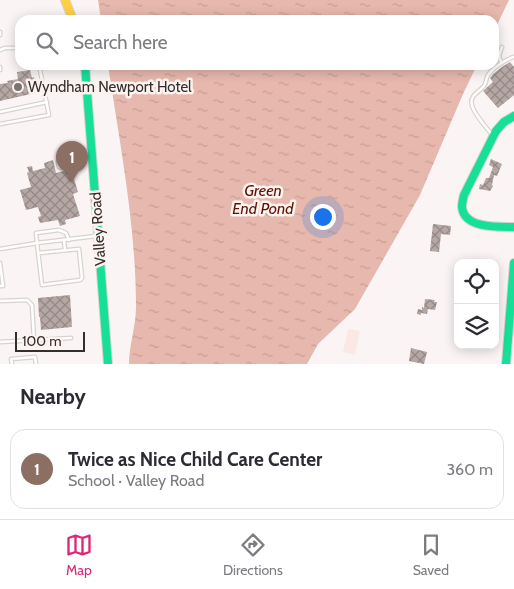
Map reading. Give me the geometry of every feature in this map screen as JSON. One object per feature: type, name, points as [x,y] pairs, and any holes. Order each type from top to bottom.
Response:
[{"type":"main road","points":[[65,0],[71,15]]},
{"type":"main road","name":"Valley Road","points":[[85,70],[108,364]]},
{"type":"main road","points":[[514,116],[499,126],[462,201],[462,210],[469,220],[478,225],[514,227]]},
{"type":"main road","points":[[506,364],[514,263]]},
{"type":"lane","points":[[502,47],[499,56],[502,63]]},
{"type":"lane","points":[[0,50],[15,48]]},
{"type":"lane","points":[[499,66],[507,59],[514,57]]},
{"type":"lane","points":[[0,124],[49,115],[40,70]]},
{"type":"lane","points":[[493,136],[471,105],[476,92],[485,85],[488,75],[494,70]]},
{"type":"lane","points":[[0,112],[47,102]]},
{"type":"lane","points":[[71,153],[71,160],[68,166],[59,167],[58,160],[63,152],[92,151]]},
{"type":"lane","points":[[38,253],[79,249],[82,278],[80,280],[42,285],[38,253],[36,234],[60,230],[66,233],[68,240]]},
{"type":"lane","points":[[0,249],[98,236]]},
{"type":"lane","points":[[64,240],[65,250]]},
{"type":"lane","points":[[0,263],[3,286],[0,286]]},
{"type":"lane","points":[[0,301],[27,300],[32,305],[34,340]]},
{"type":"lane","points":[[0,342],[71,338]]},
{"type":"lane","points":[[12,364],[11,359],[35,357],[36,364]]},
{"type":"shaded area","points":[[348,329],[360,331],[355,355],[343,352]]},
{"type":"water","points":[[98,0],[509,0],[499,21],[499,15],[100,15]]},
{"type":"water","name":"Green End Pond","points":[[109,70],[475,70],[420,195],[355,309],[318,344],[307,364],[129,364],[136,307],[133,246]]},
{"type":"building","points":[[510,62],[514,67],[514,95],[498,108],[483,91],[493,82],[490,78],[493,74]]},
{"type":"building","name":"Wyndham Newport Hotel","points":[[30,70],[37,89],[34,89],[35,93],[0,101],[0,84],[18,79],[17,72]]},
{"type":"building","points":[[491,159],[502,164],[497,176],[494,175],[493,186],[490,191],[479,189],[480,184],[483,185],[486,178],[489,178],[493,167],[489,165]]},
{"type":"building","points":[[53,160],[56,173],[71,169],[78,192],[73,194],[80,216],[65,220],[66,224],[60,226],[58,220],[40,223],[38,217],[41,216],[38,207],[26,210],[20,190],[31,187],[27,167],[32,166],[33,171],[45,168],[44,163]]},
{"type":"building","points":[[433,224],[451,226],[450,235],[441,234],[439,252],[430,251]]},
{"type":"building","points":[[70,295],[72,327],[41,330],[38,298]]},
{"type":"building","points":[[425,299],[437,302],[435,310],[428,309],[427,314],[417,314],[418,309],[422,310],[422,307],[424,308]]},
{"type":"building","points":[[411,348],[427,352],[424,364],[409,361]]},
{"type":"traffic: fast","points":[[85,70],[108,364]]},
{"type":"traffic: fast","points":[[514,116],[504,122],[496,131],[462,202],[464,214],[475,223],[514,227]]},
{"type":"traffic: fast","points":[[506,364],[514,263]]},
{"type":"traffic: slow","points":[[65,0],[71,15]]},
{"type":"place","name":"Wyndham Newport Hotel","points":[[18,87]]},
{"type":"place","name":"Twice as Nice Child Care Center","points":[[72,182]]}]
